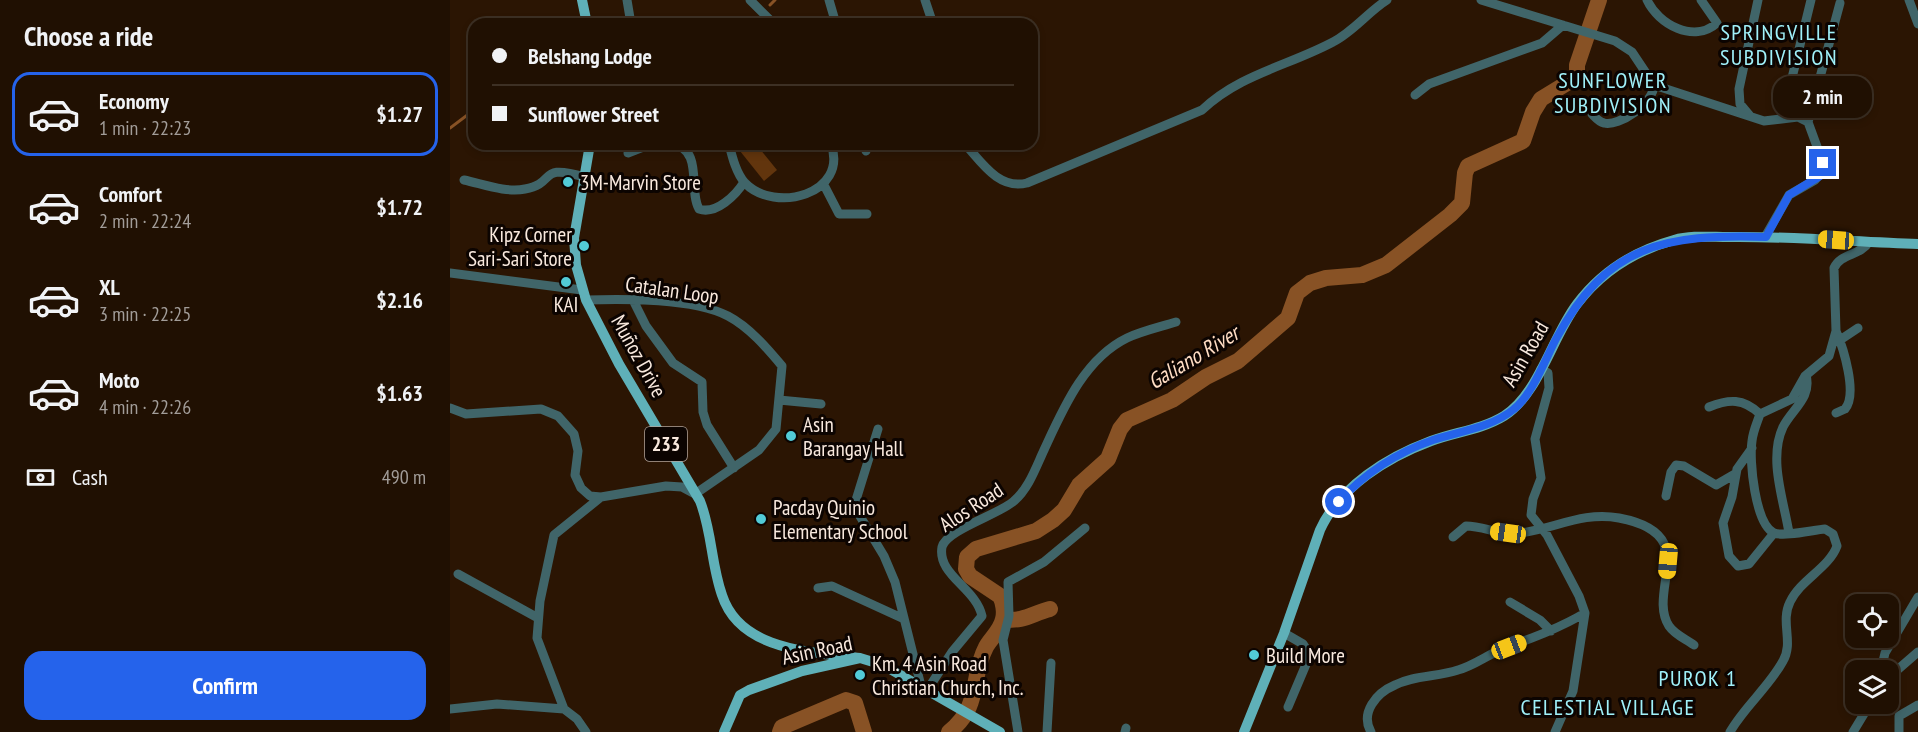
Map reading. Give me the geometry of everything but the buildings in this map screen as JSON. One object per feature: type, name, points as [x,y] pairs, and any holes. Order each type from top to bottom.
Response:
[{"type":"main road","points":[[582,0],[586,18]]},
{"type":"main road","name":"Muñoz Drive","points":[[589,150],[574,238],[574,253],[584,295],[695,494],[705,516],[722,596],[735,618],[756,634],[786,648],[860,658]]},
{"type":"main road","name":"Asin Road","points":[[1246,730],[1284,633],[1323,522],[1349,490],[1381,465],[1431,441],[1502,418],[1516,408],[1541,369],[1573,310],[1599,279],[1622,261],[1675,239],[1766,237],[1918,244]]},
{"type":"main road","name":"Asin Road","points":[[724,732],[740,695],[749,690],[802,671],[860,658],[884,665],[1000,732]]},
{"type":"street","points":[[627,0],[630,18]]},
{"type":"street","points":[[750,0],[768,18]]},
{"type":"street","points":[[829,0],[834,18]]},
{"type":"street","points":[[925,0],[931,18]]},
{"type":"street","points":[[971,150],[1000,180],[1011,185],[1027,183],[1202,110],[1224,92],[1259,72],[1335,41],[1388,0]]},
{"type":"street","points":[[1481,0],[1615,41],[1632,52],[1654,85],[1764,121],[1798,117],[1808,122]]},
{"type":"street","points":[[1647,0],[1662,21],[1675,28],[1692,31],[1709,30],[1717,23],[1701,0]]},
{"type":"street","points":[[1752,118],[1740,104],[1739,89],[1758,0]]},
{"type":"street","points":[[1811,0],[1791,82],[1795,89],[1814,93]]},
{"type":"street","points":[[1909,0],[1918,24]]},
{"type":"street","points":[[1766,237],[1789,195],[1815,180],[1822,172],[1823,163],[1808,122],[1840,3]]},
{"type":"street","points":[[1415,95],[1429,84],[1542,43],[1567,26]]},
{"type":"street","points":[[1592,114],[1604,123],[1612,123],[1647,104],[1652,98],[1654,85]]},
{"type":"street","points":[[628,153],[636,150]]},
{"type":"street","points":[[683,150],[690,156],[699,209],[707,211],[723,203],[739,190],[744,182]]},
{"type":"street","points":[[731,150],[744,182],[754,190],[777,198],[798,197],[824,185],[835,164],[832,150]]},
{"type":"street","points":[[464,180],[515,190],[530,188],[552,171],[585,177]]},
{"type":"street","points":[[824,185],[838,214],[867,214]]},
{"type":"street","points":[[1836,413],[1845,409],[1850,399],[1847,363],[1838,335],[1834,268],[1838,261],[1860,251],[1869,242]]},
{"type":"street","name":"Catalan Loop","points":[[450,273],[584,295],[718,312],[739,323],[782,366],[776,429],[759,450],[695,494]]},
{"type":"street","points":[[633,300],[646,326],[673,363],[702,382],[703,412],[707,425],[734,468]]},
{"type":"street","name":"Alos Road","points":[[924,687],[982,616],[973,595],[949,574],[943,559],[944,543],[959,531],[1002,511],[1016,500],[1032,476],[1076,386],[1112,348],[1128,338],[1176,322]]},
{"type":"street","points":[[1760,414],[1792,399],[1806,375],[1829,356],[1838,335],[1858,328]]},
{"type":"street","points":[[1541,369],[1548,373],[1549,388],[1535,439],[1541,478],[1530,508],[1534,522],[1544,528],[1579,596],[1585,613],[1573,691],[1555,732]]},
{"type":"street","points":[[1789,533],[1777,453],[1783,428],[1803,399],[1806,375]]},
{"type":"street","points":[[779,400],[821,405]]},
{"type":"street","points":[[1709,407],[1725,400],[1736,400],[1760,414]]},
{"type":"street","points":[[450,408],[466,414],[541,409],[558,416],[574,434],[578,451],[576,479],[586,493],[601,496],[666,486],[682,487],[695,494]]},
{"type":"street","points":[[1730,732],[1783,661],[1788,641],[1786,613],[1790,602],[1799,587],[1836,548],[1836,539],[1825,529],[1774,533],[1767,527],[1758,507],[1752,448],[1760,414]]},
{"type":"street","points":[[878,429],[855,508],[890,567],[924,687]]},
{"type":"street","points":[[1752,448],[1735,474],[1732,497],[1723,524],[1729,556],[1734,563],[1742,567],[1754,561],[1774,533]]},
{"type":"street","points":[[1666,496],[1671,472],[1676,465],[1684,466],[1716,485],[1735,474]]},
{"type":"street","points":[[586,732],[577,719],[564,709],[537,638],[538,618],[554,535],[601,496]]},
{"type":"street","points":[[1454,537],[1460,529],[1466,526],[1517,534],[1566,520],[1601,516],[1632,521],[1653,532],[1665,545],[1668,561],[1665,616],[1674,633],[1694,645]]},
{"type":"street","points":[[1018,732],[1003,640],[1010,616],[1006,589],[1011,579],[1044,562],[1085,528]]},
{"type":"street","points":[[458,574],[538,618]]},
{"type":"street","points":[[818,588],[832,586],[904,619]]},
{"type":"street","points":[[1883,660],[1885,653],[1918,597]]},
{"type":"street","points":[[1510,602],[1540,620],[1551,631]]},
{"type":"street","points":[[1371,732],[1366,719],[1368,711],[1377,698],[1395,684],[1460,670],[1497,652],[1551,631],[1585,613]]},
{"type":"street","points":[[1284,633],[1303,644],[1310,656],[1288,707]]},
{"type":"street","points":[[1899,668],[1918,652]]},
{"type":"street","points":[[1047,732],[1051,663]]},
{"type":"street","points":[[450,709],[497,704],[564,709]]},
{"type":"street","points":[[1899,732],[1899,716],[1918,705]]},
{"type":"street","points":[[1853,732],[1864,714]]},
{"type":"shaded area","points":[[761,150],[777,170],[764,181],[740,151]]},
{"type":"waterway","points":[[770,5],[775,0]]},
{"type":"waterway","name":"Galiano River","points":[[949,732],[959,722],[971,702],[981,658],[1004,616],[1000,596],[970,576],[966,569],[967,557],[976,549],[1036,531],[1053,520],[1064,510],[1079,485],[1108,459],[1120,429],[1127,420],[1172,400],[1206,377],[1238,361],[1288,318],[1297,293],[1310,283],[1326,278],[1362,275],[1386,265],[1450,215],[1462,203],[1465,173],[1468,166],[1523,141],[1533,112],[1541,99],[1577,77],[1577,65],[1599,0]]},
{"type":"waterway","points":[[450,128],[468,114]]},
{"type":"waterway","points":[[1003,619],[1022,618],[1050,609]]},
{"type":"waterway","name":"Galiano River","points":[[780,732],[782,727],[846,700],[855,703],[864,732]]},
{"type":"place","name":"3M-Marvin Store","points":[[568,182]]},
{"type":"place","name":"Kipz Corner Sari-Sari Store","points":[[584,246]]},
{"type":"place","name":"KAI","points":[[566,282]]},
{"type":"place","name":"Asin Barangay Hall","points":[[791,436]]},
{"type":"place","name":"Pacday Quinio Elementary School","points":[[761,519]]},
{"type":"place","name":"Build More","points":[[1254,655]]},
{"type":"place","name":"Km. 4 Asin Road Christian Church, Inc.","points":[[860,675]]},
{"type":"district","name":"SPRINGVILLE SUBDIVISION","points":[[1779,44]]},
{"type":"district","name":"SUNFLOWER SUBDIVISION","points":[[1613,92]]},
{"type":"district","name":"PUROK 1","points":[[1698,678]]},
{"type":"district","name":"CELESTIAL VILLAGE","points":[[1608,707]]},
{"type":"route","points":[[1339,502],[1349,490],[1381,465],[1431,441],[1502,418],[1516,408],[1541,369],[1573,310],[1599,279],[1622,261],[1675,239],[1766,237],[1789,195],[1820,176],[1823,163]]}]
